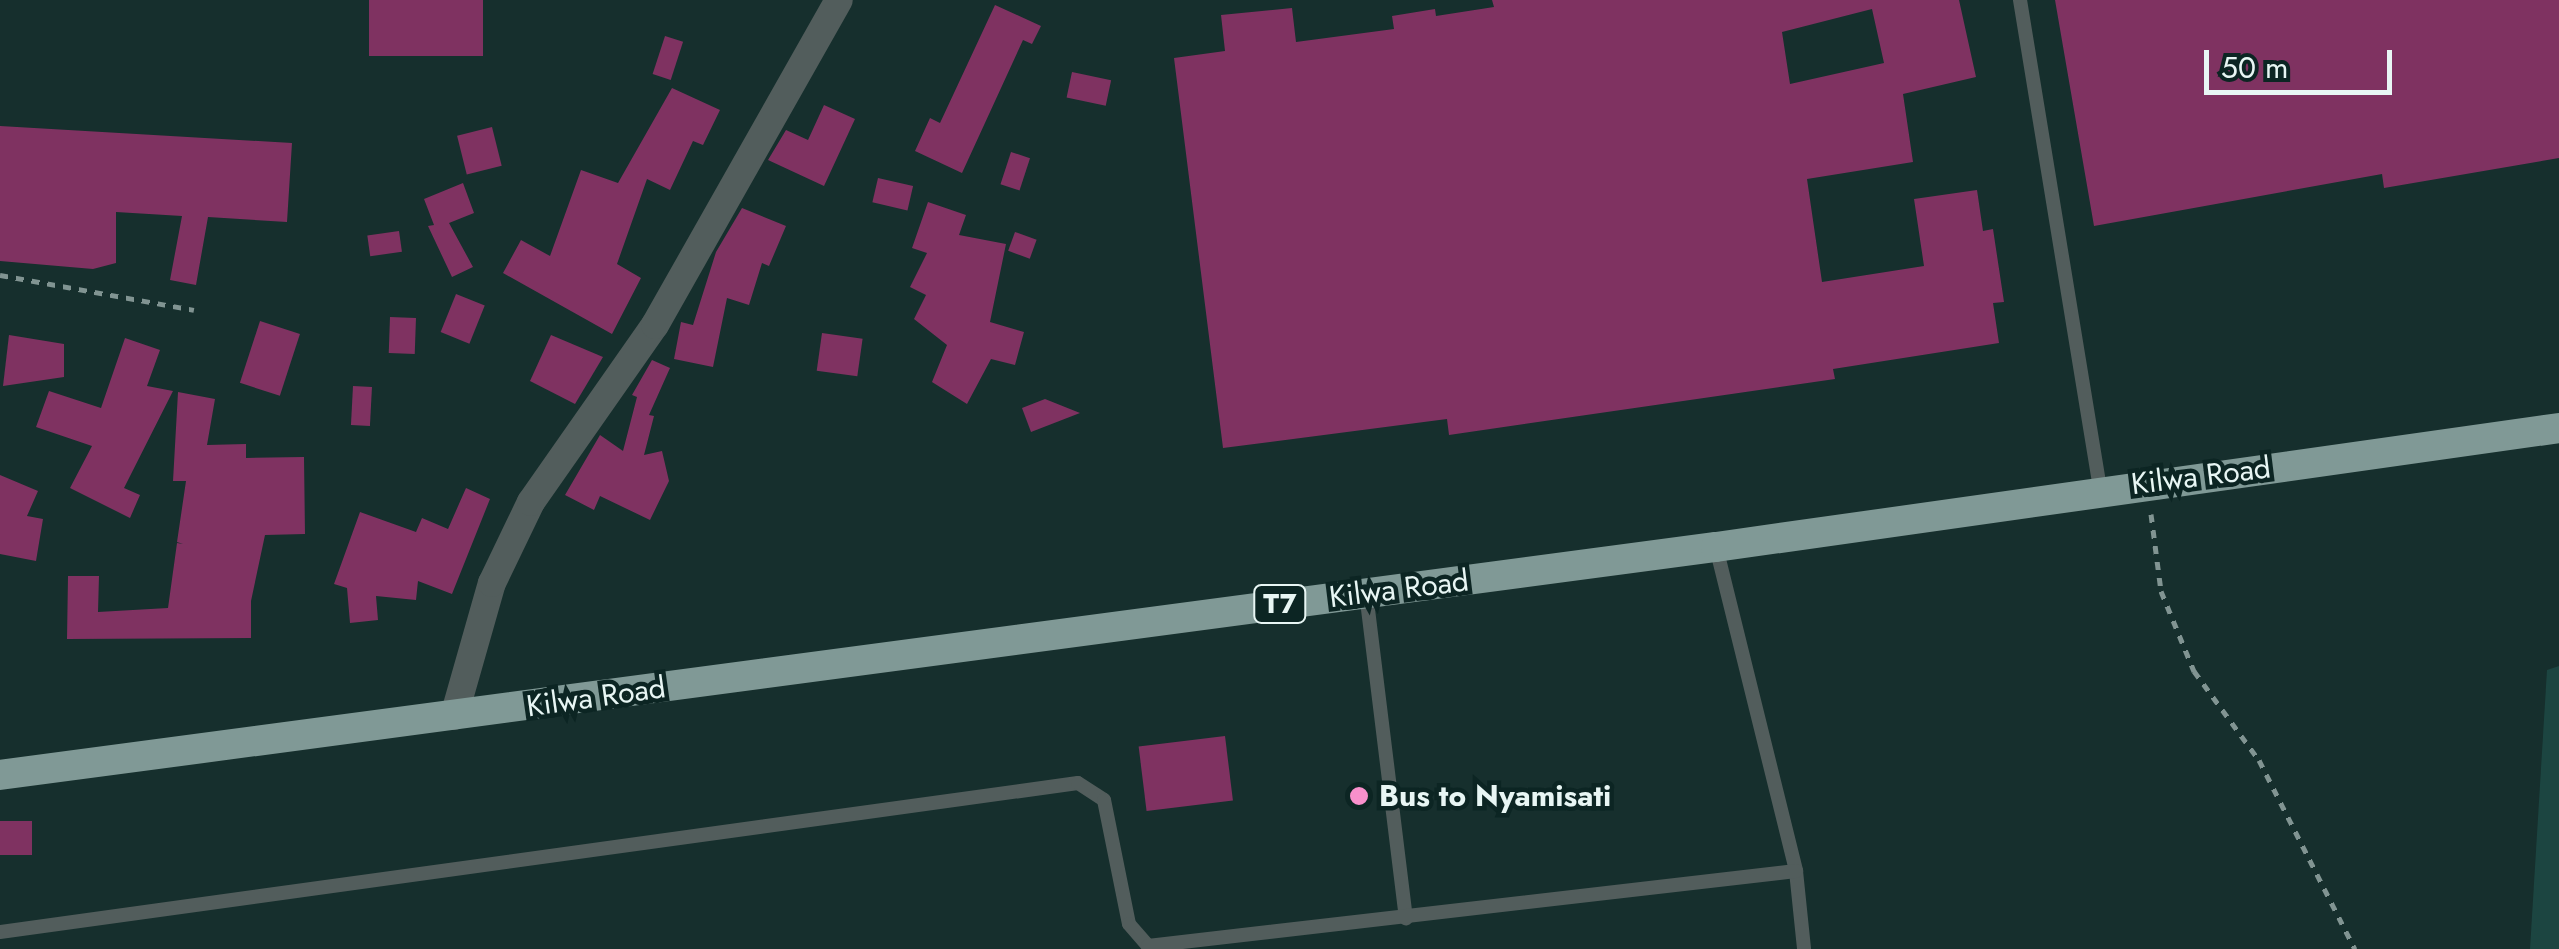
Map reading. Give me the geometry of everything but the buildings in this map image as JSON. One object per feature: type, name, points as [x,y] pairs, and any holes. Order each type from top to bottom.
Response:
[{"type":"highway","name":"Kilwa Road","points":[[0,775],[1716,547],[2100,488],[2147,486],[2559,428]]},
{"type":"street","points":[[454,716],[492,583],[531,502],[655,325],[839,0]]},
{"type":"lane","points":[[2020,0],[2100,488]]},
{"type":"lane","points":[[1716,547],[1796,871],[1804,949]]},
{"type":"lane","points":[[1366,593],[1406,919]]},
{"type":"lane","points":[[0,932],[1078,783],[1104,800],[1129,924],[1148,946],[1796,871]]},
{"type":"path","points":[[0,275],[194,310]]},
{"type":"path","points":[[2147,486],[2161,590],[2180,640],[2194,671],[2259,760],[2355,949]]},
{"type":"green space","points":[[2559,666],[2559,949],[2530,949],[2547,670]]},
{"type":"place","name":"Bus to Nyamisati","points":[[1359,796]]}]
